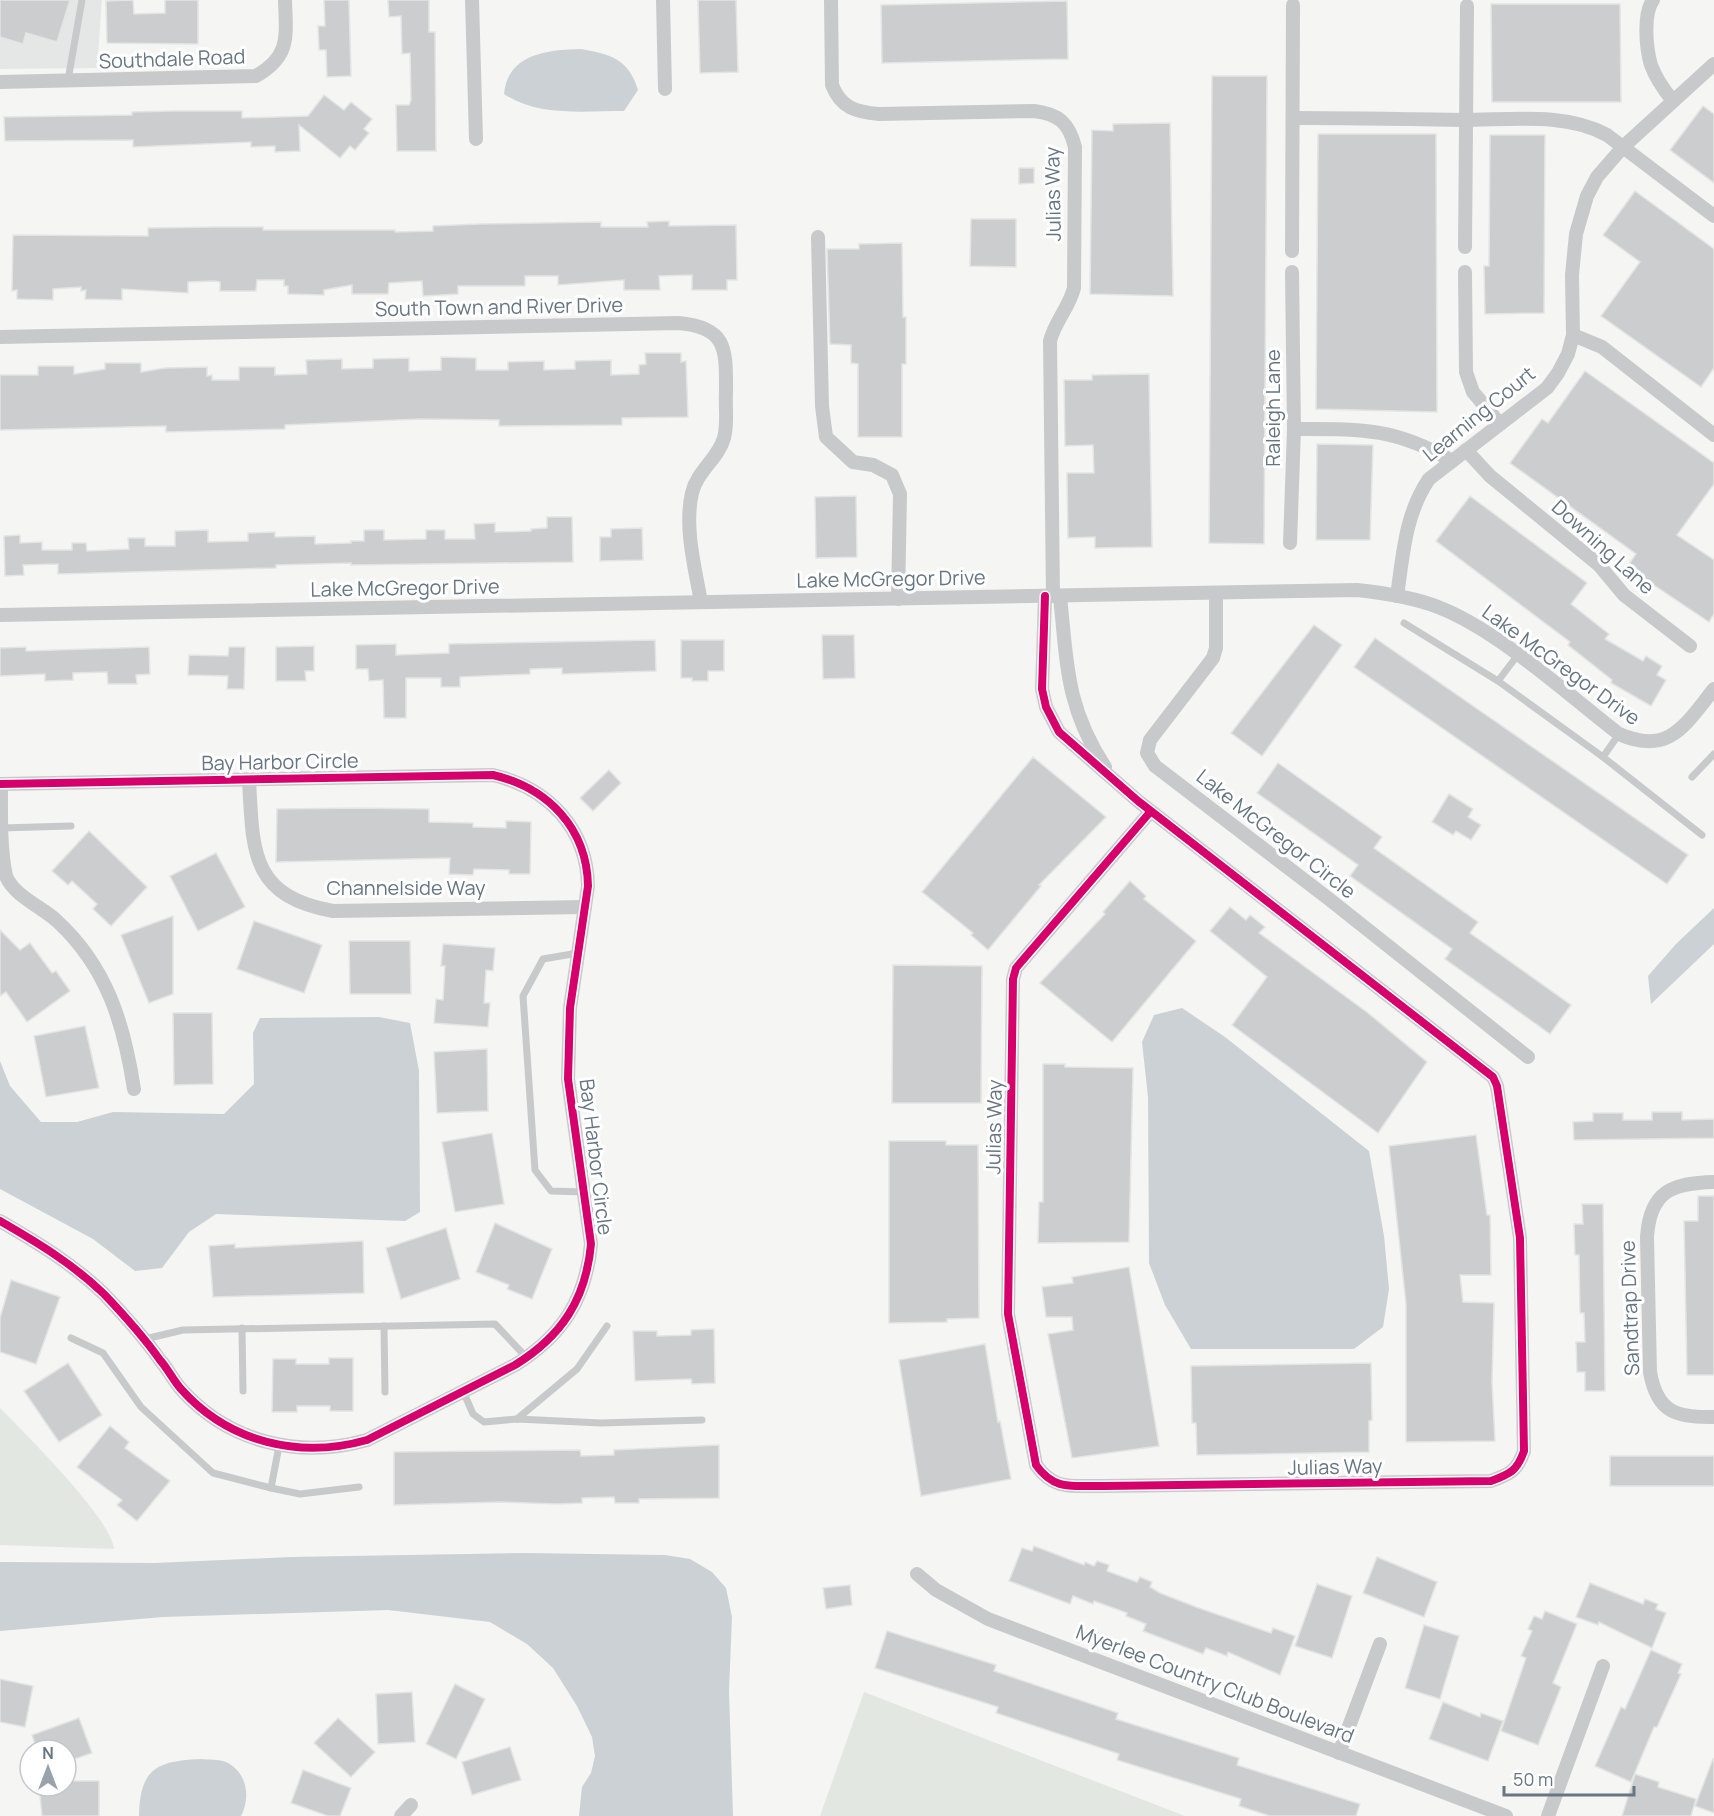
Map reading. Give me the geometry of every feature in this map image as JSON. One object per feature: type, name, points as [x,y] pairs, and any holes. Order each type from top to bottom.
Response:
[{"type":"street","name":"Southdale Road","points":[[0,82],[256,75],[272,67],[283,51],[285,0]]},
{"type":"street","points":[[472,0],[476,138]]},
{"type":"street","points":[[663,0],[665,89]]},
{"type":"street","name":"Julias Way","points":[[831,0],[832,85],[836,96],[845,106],[859,112],[879,114],[1034,111],[1050,113],[1061,119],[1070,130],[1075,147],[1074,288],[1070,301],[1053,328],[1050,341],[1053,596],[1069,688],[1082,724],[1111,776]]},
{"type":"street","points":[[1653,0],[1648,24],[1651,64],[1659,82],[1673,101]]},
{"type":"street","points":[[1292,251],[1293,5]]},
{"type":"street","points":[[1465,247],[1464,120],[1467,6]]},
{"type":"street","name":"Learning Court","points":[[1397,596],[1408,525],[1418,496],[1429,479],[1547,388],[1568,354],[1573,335],[1572,275],[1580,214],[1597,177],[1623,147],[1714,64]]},
{"type":"street","points":[[1293,117],[1572,122],[1590,126],[1623,147],[1714,216]]},
{"type":"street","points":[[818,237],[822,406],[826,437],[853,462],[873,465],[892,475],[900,494],[898,598]]},
{"type":"street","name":"Raleigh Lane","points":[[1290,543],[1294,429],[1292,272]]},
{"type":"street","points":[[1465,272],[1466,372],[1473,392],[1500,424]]},
{"type":"street","name":"South Town and River Drive","points":[[0,336],[666,323],[704,327],[713,332],[724,348],[725,426],[720,447],[700,473],[690,502],[693,554],[701,602]]},
{"type":"street","points":[[1573,335],[1602,347],[1714,435]]},
{"type":"street","points":[[1294,429],[1378,430],[1415,441],[1452,461]]},
{"type":"street","name":"Downing Lane","points":[[1466,450],[1490,476],[1599,565],[1624,595],[1690,646]]},
{"type":"street","name":"Lake McGregor Drive","points":[[0,615],[1336,589],[1397,596],[1437,606],[1455,614],[1491,636],[1618,734],[1638,743],[1659,742],[1677,734],[1711,697]]},
{"type":"street","name":"Lake McGregor Circle","points":[[1216,593],[1216,648],[1213,658],[1204,674],[1150,740],[1147,753],[1155,766],[1528,1058]]},
{"type":"street","name":"Julias Way","points":[[1053,596],[1041,669],[1046,707],[1059,732],[1151,811],[1493,1077],[1497,1086],[1520,1238],[1524,1451],[1519,1466],[1505,1476],[1491,1482],[1104,1486],[1055,1484],[1046,1479],[1036,1465],[1008,1314],[1013,980],[1016,968],[1151,811]]},
{"type":"street","name":"Bay Harbor Circle","points":[[0,784],[470,775],[493,776],[515,781],[552,803],[578,837],[588,867],[585,907],[570,1008],[568,1079],[591,1244],[589,1265],[570,1314],[557,1333],[527,1358],[367,1440],[309,1450],[279,1446],[253,1439],[226,1427],[201,1409],[180,1388],[145,1339],[74,1267],[0,1221]]},
{"type":"street","name":"Channelside Way","points":[[249,780],[253,848],[266,876],[282,895],[307,906],[333,911],[585,907]]},
{"type":"street","points":[[0,784],[2,859],[6,877],[18,891],[58,922],[110,990],[121,1022],[134,1089]]},
{"type":"street","name":"Sandtrap Drive","points":[[1714,1182],[1671,1188],[1657,1200],[1648,1225],[1650,1372],[1654,1392],[1666,1408],[1683,1416],[1714,1417]]},
{"type":"street","name":"Myerlee Country Club Boulevard","points":[[918,1574],[936,1590],[979,1615],[1506,1816]]},
{"type":"street","points":[[1338,1753],[1380,1644]]},
{"type":"street","points":[[1548,1816],[1603,1666]]},
{"type":"street","points":[[400,1816],[411,1805]]},
{"type":"lane","points":[[68,81],[82,0]]},
{"type":"lane","points":[[1404,623],[1498,681],[1603,757],[1702,835]]},
{"type":"lane","points":[[1498,681],[1517,656]]},
{"type":"lane","points":[[1603,757],[1618,734]]},
{"type":"lane","points":[[1692,777],[1714,754]]},
{"type":"lane","points":[[1,828],[71,826]]},
{"type":"lane","points":[[578,953],[543,959],[523,996],[534,1170],[551,1191],[584,1192]]},
{"type":"lane","points":[[145,1339],[183,1330],[495,1324],[527,1358]]},
{"type":"lane","points":[[384,1326],[385,1392]]},
{"type":"lane","points":[[517,1419],[577,1369],[608,1326]]},
{"type":"lane","points":[[242,1328],[243,1391]]},
{"type":"lane","points":[[71,1338],[103,1353],[141,1407],[213,1473],[300,1494],[358,1487]]},
{"type":"lane","points":[[463,1391],[473,1414],[484,1422],[517,1419],[601,1422],[702,1420]]},
{"type":"lane","points":[[271,1488],[279,1446]]},
{"type":"shaded area","points":[[0,0],[102,0],[97,68],[0,69]]},
{"type":"shaded area","points":[[581,49],[609,56],[629,71],[638,90],[624,111],[577,112],[546,109],[517,101],[504,94],[507,81],[521,62],[542,53]]},
{"type":"shaded area","points":[[1714,908],[1714,944],[1651,1004],[1648,976],[1676,944]]},
{"type":"shaded area","points":[[1182,1008],[1225,1037],[1369,1151],[1384,1236],[1389,1289],[1383,1327],[1354,1349],[1191,1349],[1165,1305],[1149,1263],[1148,1097],[1142,1042],[1154,1015]]},
{"type":"shaded area","points":[[379,1017],[410,1023],[419,1071],[420,1212],[405,1221],[216,1214],[189,1232],[162,1268],[135,1271],[93,1239],[0,1189],[0,1061],[10,1086],[41,1122],[77,1122],[113,1112],[224,1114],[254,1084],[253,1033],[260,1018]]},
{"type":"shaded area","points":[[0,1408],[83,1498],[110,1536],[114,1549],[0,1545]]},
{"type":"shaded area","points":[[523,1553],[665,1555],[690,1559],[712,1572],[726,1588],[732,1617],[729,1691],[733,1816],[579,1816],[582,1787],[591,1773],[595,1756],[592,1737],[577,1706],[553,1668],[527,1644],[490,1622],[388,1610],[163,1617],[0,1631],[0,1562],[155,1563],[291,1557]]},
{"type":"shaded area","points":[[864,1692],[1185,1816],[820,1816]]},
{"type":"shaded area","points":[[201,1759],[226,1762],[239,1772],[243,1778],[246,1793],[241,1816],[139,1816],[143,1787],[147,1777],[154,1770],[173,1762]]},
{"type":"building","points":[[0,0],[70,0],[57,42],[26,33],[23,44],[0,37]]},
{"type":"building","points":[[133,0],[134,14],[165,13],[165,0],[198,0],[198,44],[107,43],[106,1]]},
{"type":"building","points":[[324,0],[349,0],[351,76],[327,77],[326,50],[319,50],[318,26],[325,26]]},
{"type":"building","points":[[388,0],[429,0],[429,32],[435,32],[436,151],[397,151],[396,105],[409,105],[411,100],[410,53],[402,54],[401,16],[389,17]]},
{"type":"building","points":[[698,0],[736,0],[738,72],[700,73]]},
{"type":"building","points":[[1067,1],[1068,59],[882,63],[881,5]]},
{"type":"building","points":[[1491,4],[1620,4],[1621,102],[1492,102]]},
{"type":"building","points":[[1212,76],[1267,76],[1264,544],[1209,543]]},
{"type":"building","points":[[324,95],[344,110],[351,102],[372,119],[364,129],[369,133],[355,150],[350,146],[340,158],[299,125],[300,151],[275,152],[275,146],[251,147],[251,142],[133,147],[133,140],[5,141],[4,117],[132,115],[132,112],[172,111],[242,111],[242,118],[308,116]]},
{"type":"building","points":[[1703,106],[1714,114],[1714,183],[1670,150]]},
{"type":"building","points":[[1170,123],[1173,296],[1090,294],[1092,130],[1113,131],[1113,124]]},
{"type":"building","points":[[1318,134],[1436,134],[1437,412],[1316,409]]},
{"type":"building","points":[[1490,135],[1545,135],[1544,313],[1485,314],[1484,266],[1489,266]]},
{"type":"building","points":[[1019,168],[1034,168],[1034,183],[1019,184]]},
{"type":"building","points":[[1635,191],[1714,249],[1714,368],[1701,387],[1601,316],[1640,262],[1603,235]]},
{"type":"building","points":[[971,219],[1016,219],[1016,267],[970,266]]},
{"type":"building","points":[[669,221],[669,226],[736,225],[737,280],[727,280],[727,290],[692,290],[692,275],[659,276],[660,290],[624,290],[624,280],[558,285],[558,276],[525,276],[525,286],[458,286],[458,294],[423,296],[422,281],[389,283],[388,294],[352,294],[352,285],[324,290],[324,295],[288,294],[288,286],[284,286],[284,280],[257,280],[256,291],[220,291],[220,282],[215,281],[188,282],[188,293],[122,289],[122,300],[85,299],[86,290],[81,291],[81,287],[53,289],[53,300],[17,299],[17,290],[12,291],[13,235],[148,236],[148,228],[216,227],[263,227],[263,230],[395,230],[395,232],[433,231],[433,226],[601,222],[601,227],[648,227],[647,222]]},
{"type":"building","points":[[902,243],[906,364],[902,364],[902,437],[858,437],[858,364],[851,363],[851,345],[830,344],[827,249],[859,249],[859,244]]},
{"type":"building","points":[[645,353],[681,353],[681,362],[686,361],[688,417],[622,418],[622,425],[499,426],[499,420],[420,419],[285,425],[285,429],[166,432],[166,426],[0,430],[0,375],[38,375],[38,366],[74,366],[74,374],[105,369],[105,363],[141,363],[141,372],[165,368],[207,367],[207,376],[212,375],[212,380],[239,380],[239,367],[275,367],[275,375],[307,374],[306,360],[342,359],[342,369],[373,368],[373,359],[409,358],[409,371],[441,370],[441,357],[476,358],[476,370],[508,370],[508,362],[544,361],[544,370],[575,369],[575,361],[611,360],[611,375],[639,374],[639,365],[646,364]]},
{"type":"building","points":[[1585,371],[1714,463],[1714,484],[1677,535],[1714,560],[1714,614],[1709,622],[1627,567],[1636,554],[1510,463],[1542,419],[1548,423]]},
{"type":"building","points":[[1149,374],[1152,547],[1095,548],[1095,537],[1068,538],[1067,473],[1094,473],[1093,445],[1065,446],[1064,380],[1092,380],[1092,375]]},
{"type":"building","points":[[1317,444],[1373,445],[1370,540],[1316,540]]},
{"type":"building","points":[[856,496],[857,557],[816,558],[815,497]]},
{"type":"building","points":[[1470,496],[1587,583],[1571,604],[1609,634],[1605,639],[1643,661],[1646,656],[1662,666],[1657,675],[1666,680],[1651,706],[1611,683],[1612,680],[1568,645],[1570,642],[1436,541]]},
{"type":"building","points":[[547,517],[572,517],[573,562],[351,565],[351,563],[276,565],[276,568],[58,574],[58,564],[23,565],[24,575],[5,576],[4,536],[20,535],[20,543],[42,542],[42,550],[72,550],[72,543],[86,543],[87,551],[129,549],[128,538],[145,538],[145,546],[175,546],[175,531],[208,530],[208,542],[248,541],[248,533],[275,532],[275,537],[315,536],[315,544],[351,543],[351,541],[364,541],[364,530],[384,530],[384,540],[426,539],[426,530],[445,530],[445,539],[475,539],[474,524],[495,523],[495,532],[531,531],[531,529],[547,528]]},
{"type":"building","points":[[642,528],[643,560],[600,561],[600,537],[611,537],[611,529]]},
{"type":"building","points":[[1314,625],[1342,645],[1262,756],[1231,733]]},
{"type":"building","points":[[822,635],[854,635],[855,678],[823,679]]},
{"type":"building","points":[[1375,638],[1688,855],[1667,884],[1354,667]]},
{"type":"building","points":[[655,640],[656,671],[562,674],[562,668],[530,669],[530,674],[460,677],[460,687],[441,687],[441,678],[406,678],[406,718],[384,718],[383,680],[369,681],[368,669],[356,669],[356,645],[396,644],[396,655],[449,653],[449,644]]},
{"type":"building","points":[[681,640],[724,640],[724,671],[708,671],[708,681],[681,678]]},
{"type":"building","points":[[314,646],[314,671],[305,671],[306,681],[276,681],[276,647]]},
{"type":"building","points":[[26,647],[26,651],[149,647],[150,674],[136,675],[137,684],[108,684],[107,672],[73,673],[73,680],[45,681],[45,674],[0,676],[0,648]]},
{"type":"building","points":[[229,647],[245,647],[244,689],[227,689],[228,676],[188,675],[189,655],[228,656]]},
{"type":"building","points":[[1033,757],[1106,817],[1039,885],[1041,886],[988,950],[971,935],[973,933],[922,892]]},
{"type":"building","points":[[1278,763],[1382,837],[1374,848],[1478,922],[1470,933],[1571,1005],[1550,1034],[1445,959],[1452,949],[1350,876],[1358,865],[1257,793]]},
{"type":"building","points":[[609,770],[621,783],[593,811],[580,798]]},
{"type":"building","points":[[1449,794],[1473,809],[1468,817],[1481,825],[1471,840],[1456,831],[1453,835],[1432,822]]},
{"type":"building","points":[[277,809],[429,809],[429,822],[473,823],[473,827],[506,828],[506,821],[531,822],[530,874],[509,874],[509,870],[474,869],[473,875],[449,874],[450,858],[276,862]]},
{"type":"building","points":[[89,831],[147,887],[111,926],[93,909],[97,904],[72,881],[68,885],[52,871]]},
{"type":"building","points":[[216,853],[245,907],[198,931],[170,876]]},
{"type":"building","points":[[1130,881],[1146,896],[1144,899],[1196,941],[1112,1042],[1040,983],[1105,914],[1103,912]]},
{"type":"building","points":[[1230,907],[1246,920],[1250,915],[1265,927],[1259,933],[1368,1013],[1427,1062],[1378,1133],[1232,1025],[1267,977],[1210,931]]},
{"type":"building","points":[[173,916],[173,994],[149,1003],[121,935]]},
{"type":"building","points":[[254,921],[322,945],[304,993],[237,969]]},
{"type":"building","points":[[0,930],[20,950],[30,943],[52,973],[56,971],[70,991],[27,1022],[6,992],[0,996]]},
{"type":"building","points":[[349,941],[410,941],[411,994],[350,994]]},
{"type":"building","points":[[443,944],[495,948],[493,971],[486,970],[484,1003],[490,1003],[488,1027],[434,1023],[436,999],[443,1000],[445,966],[441,966]]},
{"type":"building","points":[[893,965],[982,966],[981,1103],[892,1103]]},
{"type":"building","points":[[173,1013],[212,1013],[213,1084],[174,1085]]},
{"type":"building","points":[[85,1026],[99,1088],[46,1097],[34,1036]]},
{"type":"building","points":[[487,1049],[488,1111],[437,1113],[434,1052]]},
{"type":"building","points":[[1043,1064],[1065,1064],[1065,1067],[1133,1068],[1129,1242],[1038,1243],[1039,1202],[1043,1202]]},
{"type":"building","points":[[1652,1112],[1682,1112],[1682,1120],[1714,1119],[1714,1138],[1574,1140],[1573,1122],[1593,1121],[1593,1113],[1623,1113],[1623,1120],[1652,1120]]},
{"type":"building","points":[[492,1133],[504,1204],[455,1212],[442,1142]]},
{"type":"building","points":[[1476,1135],[1487,1215],[1490,1215],[1491,1275],[1460,1275],[1463,1302],[1494,1303],[1492,1382],[1495,1441],[1406,1442],[1406,1304],[1389,1146]]},
{"type":"building","points":[[889,1141],[946,1141],[946,1145],[978,1145],[979,1318],[947,1319],[947,1322],[889,1323]]},
{"type":"building","points":[[1698,1196],[1714,1196],[1714,1375],[1687,1375],[1684,1221],[1698,1221]]},
{"type":"building","points":[[1582,1204],[1603,1204],[1605,1391],[1585,1391],[1585,1372],[1577,1372],[1576,1342],[1585,1342],[1584,1313],[1580,1313],[1579,1255],[1575,1255],[1574,1224],[1583,1224]]},
{"type":"building","points":[[495,1223],[552,1249],[532,1299],[507,1289],[509,1285],[476,1272]]},
{"type":"building","points":[[446,1228],[460,1279],[401,1299],[386,1248]]},
{"type":"building","points":[[363,1241],[364,1293],[213,1297],[209,1246],[235,1244],[235,1248]]},
{"type":"building","points":[[1129,1267],[1159,1446],[1072,1458],[1048,1334],[1073,1330],[1072,1317],[1046,1317],[1042,1287],[1073,1283],[1072,1277]]},
{"type":"building","points":[[11,1280],[60,1297],[36,1364],[0,1352],[0,1318]]},
{"type":"building","points":[[714,1329],[715,1383],[692,1384],[691,1379],[635,1381],[633,1331],[657,1331],[657,1336],[691,1335],[691,1330]]},
{"type":"building","points":[[985,1344],[998,1422],[1000,1421],[1011,1479],[921,1496],[899,1360]]},
{"type":"building","points":[[329,1358],[353,1358],[353,1411],[330,1411],[330,1406],[297,1406],[297,1412],[272,1412],[273,1359],[296,1359],[296,1364],[329,1364]]},
{"type":"building","points":[[68,1363],[102,1415],[59,1442],[24,1391]]},
{"type":"building","points":[[1371,1363],[1372,1420],[1369,1421],[1369,1452],[1197,1455],[1196,1423],[1192,1423],[1191,1366]]},
{"type":"building","points":[[110,1426],[129,1442],[125,1448],[170,1481],[137,1521],[117,1505],[122,1500],[77,1467]]},
{"type":"building","points":[[719,1445],[719,1498],[639,1499],[639,1503],[615,1503],[614,1497],[582,1498],[582,1503],[558,1504],[500,1502],[394,1505],[394,1452],[580,1450],[581,1456],[614,1455],[614,1450]]},
{"type":"building","points":[[1610,1456],[1714,1456],[1714,1486],[1610,1486]]},
{"type":"building","points":[[1034,1546],[1084,1565],[1085,1562],[1094,1566],[1097,1561],[1109,1565],[1107,1571],[1137,1582],[1140,1577],[1152,1582],[1150,1587],[1160,1593],[1196,1607],[1271,1633],[1273,1628],[1295,1636],[1280,1675],[1228,1652],[1227,1656],[1206,1648],[1203,1654],[1143,1631],[1146,1624],[1126,1616],[1127,1613],[1094,1601],[1093,1604],[1073,1596],[1070,1604],[1009,1581],[1022,1548],[1032,1551]]},
{"type":"building","points":[[1377,1557],[1437,1582],[1424,1617],[1363,1593]]},
{"type":"building","points":[[1590,1583],[1643,1604],[1645,1599],[1658,1604],[1656,1609],[1666,1613],[1652,1648],[1599,1622],[1598,1625],[1576,1617]]},
{"type":"building","points":[[1317,1584],[1352,1596],[1332,1658],[1295,1646]]},
{"type":"building","points":[[850,1585],[852,1605],[826,1609],[823,1588]]},
{"type":"building","points":[[1545,1611],[1577,1624],[1553,1683],[1561,1687],[1538,1745],[1501,1731],[1526,1658],[1521,1656],[1532,1631],[1528,1629],[1534,1616],[1542,1619]]},
{"type":"building","points":[[1424,1625],[1459,1636],[1440,1699],[1405,1688]]},
{"type":"building","points":[[887,1631],[996,1665],[994,1671],[1118,1713],[1116,1719],[1239,1758],[1237,1765],[1360,1804],[1356,1816],[1270,1816],[1239,1806],[1241,1799],[1117,1760],[1119,1754],[996,1713],[998,1707],[875,1668]]},
{"type":"building","points":[[1651,1650],[1682,1664],[1678,1673],[1681,1674],[1657,1727],[1654,1727],[1631,1782],[1595,1766],[1621,1707],[1625,1709]]},
{"type":"building","points":[[0,1679],[33,1686],[25,1727],[0,1722]]},
{"type":"building","points":[[455,1684],[485,1699],[456,1759],[426,1744]]},
{"type":"building","points":[[412,1692],[415,1742],[378,1744],[376,1694]]},
{"type":"building","points":[[1443,1702],[1480,1717],[1481,1713],[1503,1721],[1488,1761],[1429,1739]]},
{"type":"building","points":[[79,1718],[92,1753],[78,1758],[78,1738],[33,1738],[32,1735]]},
{"type":"building","points":[[338,1718],[375,1752],[351,1777],[314,1743]]},
{"type":"building","points":[[510,1747],[521,1780],[472,1795],[462,1762]]},
{"type":"building","points":[[1714,1759],[1714,1813],[1695,1806]]},
{"type":"building","points":[[303,1770],[351,1788],[340,1816],[328,1816],[291,1803]]},
{"type":"building","points":[[1635,1774],[1659,1782],[1658,1787],[1696,1799],[1691,1816],[1622,1816]]},
{"type":"building","points":[[78,1781],[99,1781],[99,1816],[42,1816],[40,1798],[78,1798]]},
{"type":"cycle path","points":[[1045,596],[1042,689],[1046,707],[1059,732],[1138,801],[1493,1077],[1497,1086],[1520,1238],[1524,1451],[1519,1463],[1508,1474],[1491,1481],[1074,1486],[1050,1480],[1036,1465],[1008,1314],[1013,979],[1016,968],[1151,811]]},
{"type":"cycle path","points":[[0,784],[493,775],[513,781],[547,801],[572,829],[586,865],[588,886],[570,1008],[568,1079],[591,1244],[584,1282],[569,1314],[546,1342],[532,1354],[515,1365],[367,1440],[316,1448],[267,1442],[243,1434],[200,1407],[181,1389],[140,1334],[104,1294],[55,1254],[0,1221]]}]
